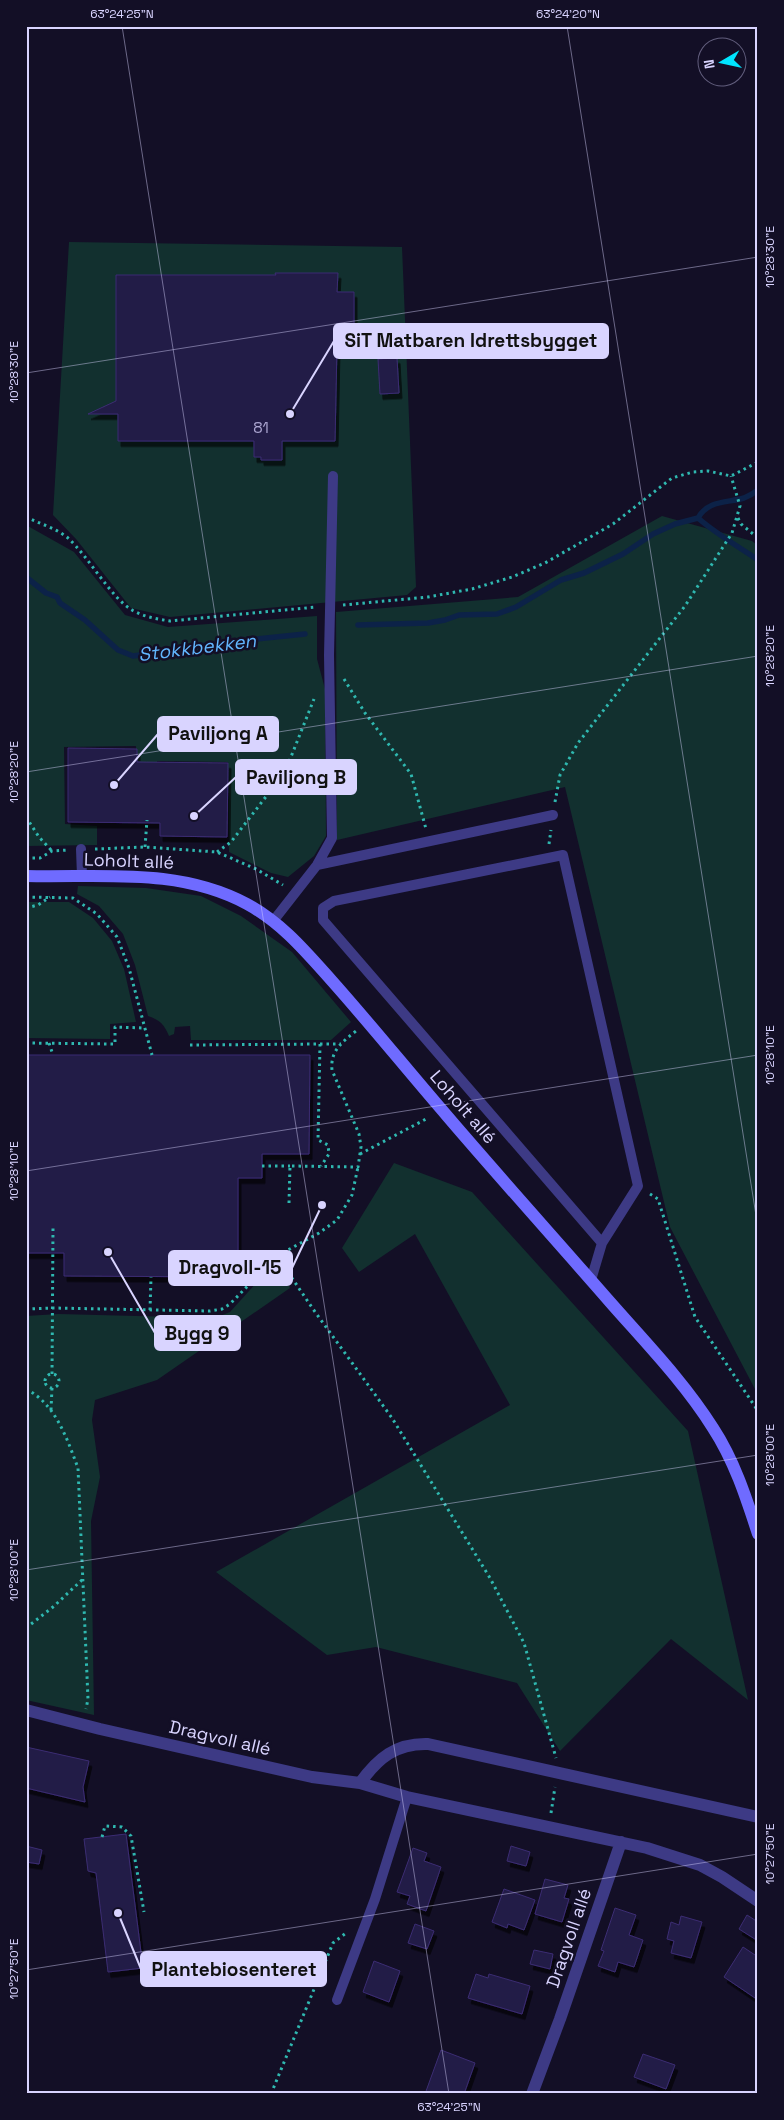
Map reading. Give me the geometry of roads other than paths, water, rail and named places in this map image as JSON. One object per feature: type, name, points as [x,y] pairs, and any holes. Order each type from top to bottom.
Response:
[{"type":"street","name":"Loholt allé","points":[[26,876],[142,876],[191,882],[246,904],[274,920],[367,1021],[446,1115],[678,1379],[714,1429],[742,1484],[758,1534]]},
{"type":"street","name":"Dragvoll allé","points":[[26,1710],[312,1777],[360,1783],[407,1797],[647,1848],[700,1865],[758,1901]]},
{"type":"street","points":[[360,1783],[382,1757],[395,1749],[417,1744],[439,1745],[758,1817]]},
{"type":"street","name":"Dragvoll allé","points":[[532,2094],[621,1842]]},
{"type":"lane","points":[[274,920],[317,865],[332,838],[329,655],[333,476]]},
{"type":"lane","points":[[317,865],[553,815]]},
{"type":"lane","points":[[81,849],[82,876]]},
{"type":"lane","points":[[591,1280],[602,1243],[638,1186],[563,855],[334,901],[323,908],[323,920],[602,1243]]},
{"type":"lane","points":[[337,2000],[375,1899],[407,1797]]},
{"type":"waterway","points":[[698,518],[702,512],[712,505],[744,498],[758,490]]},
{"type":"waterway","points":[[358,625],[428,623],[459,615],[497,614],[516,607],[561,580],[584,573],[623,554],[653,534],[675,524],[698,518],[758,560]]},
{"type":"waterway","name":"Stokkbekken","points":[[26,577],[46,593],[57,597],[60,603],[85,620],[118,650],[133,656],[227,642],[305,634]]},
{"type":"place","name":"SiT Matbaren Idrettsbygget","points":[[290,414]]},
{"type":"place","name":"Paviljong A","points":[[114,785]]},
{"type":"place","name":"Paviljong B","points":[[194,816]]},
{"type":"place","name":"Dragvoll-15","points":[[322,1205]]},
{"type":"place","name":"Bygg 9","points":[[108,1252]]},
{"type":"place","name":"Plantebiosenteret","points":[[118,1913]]}]
